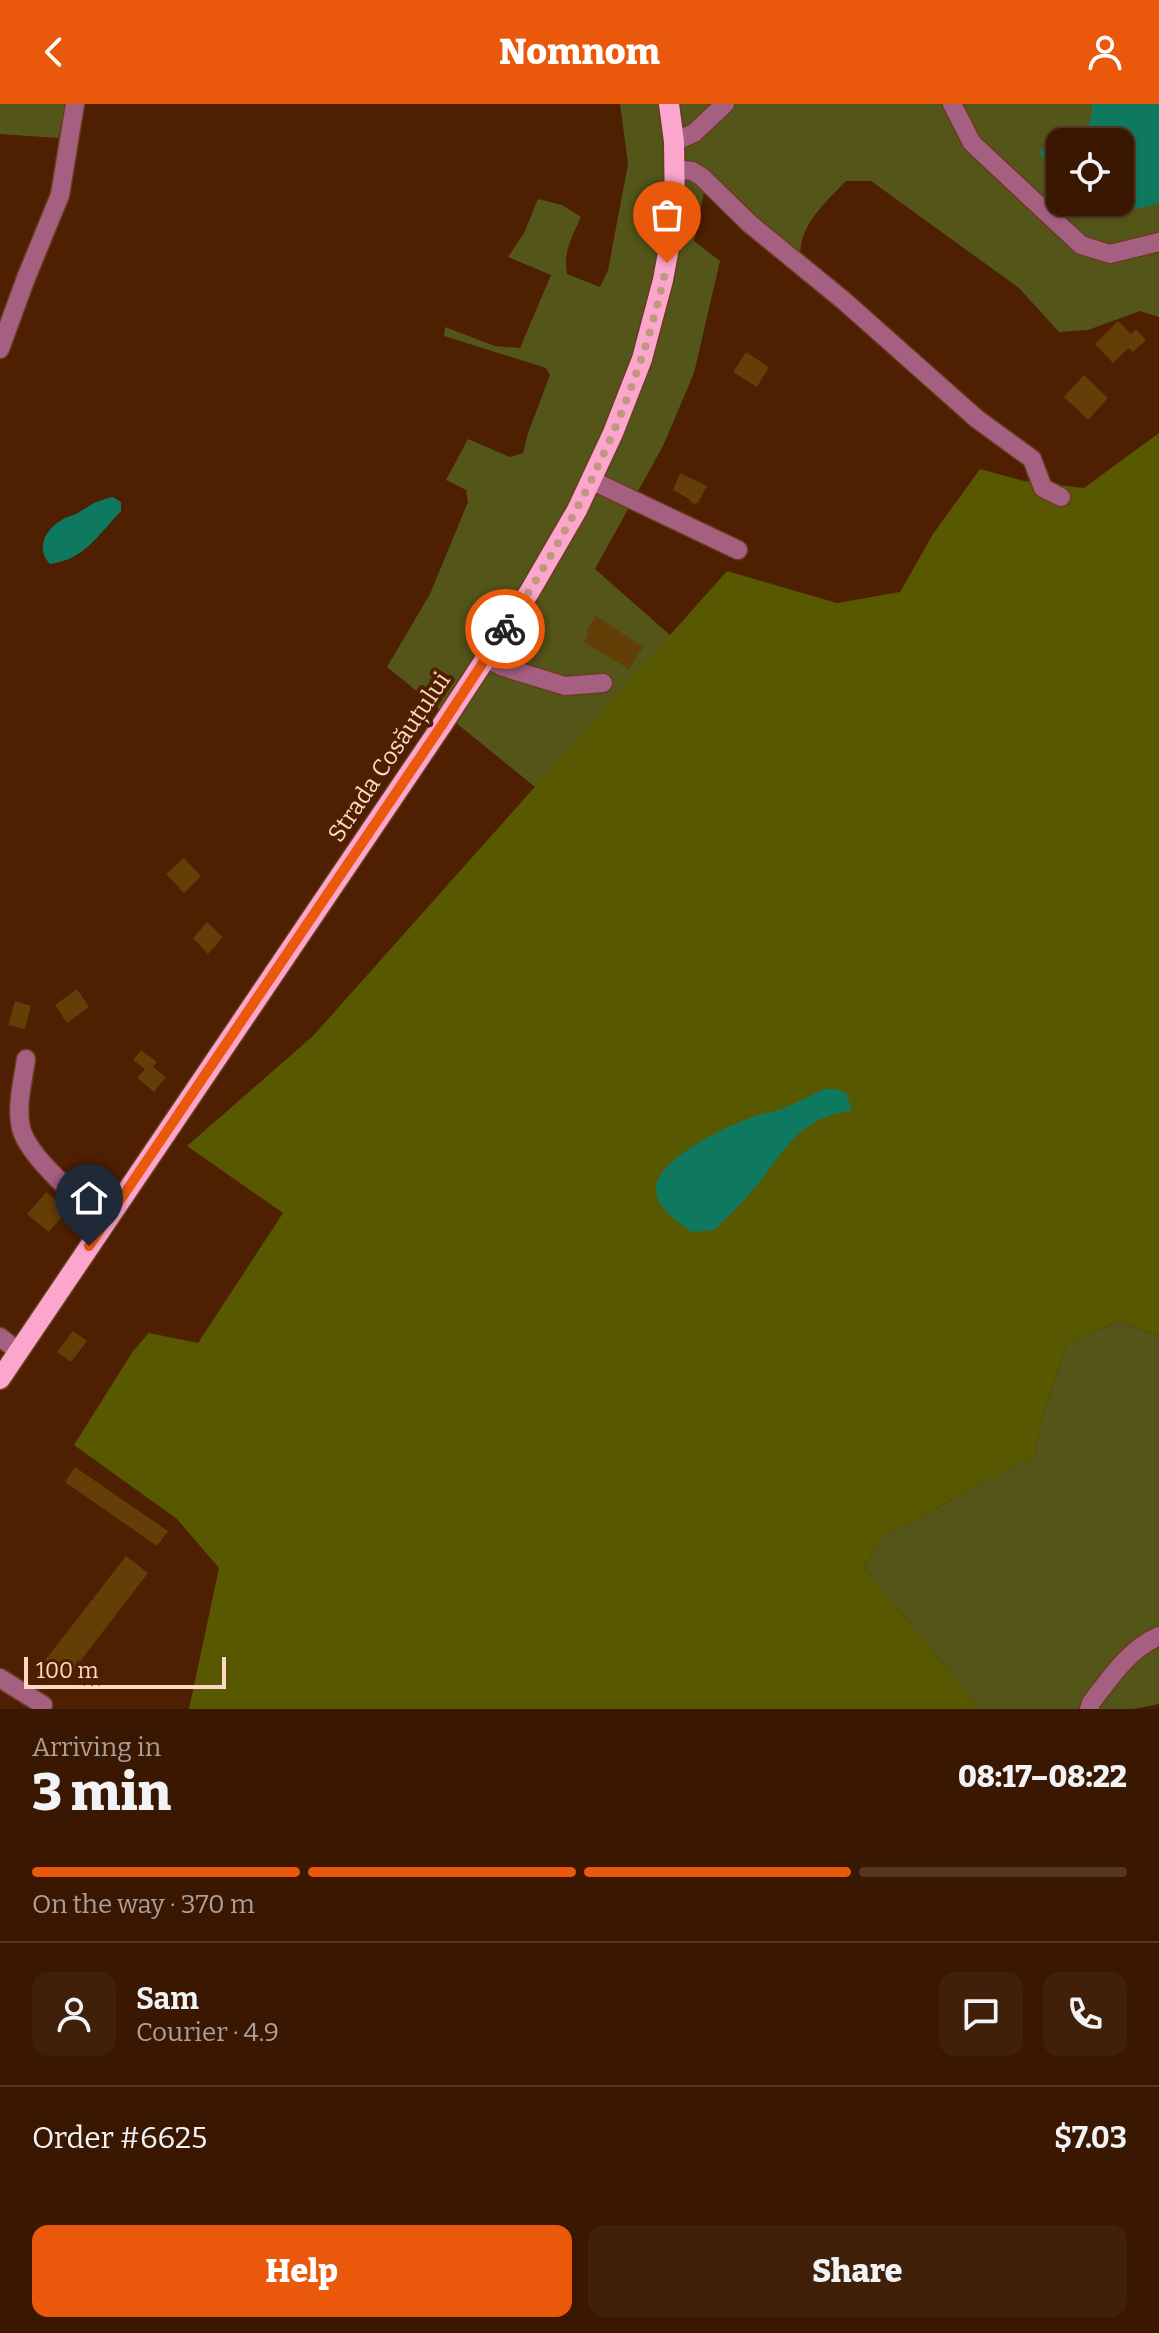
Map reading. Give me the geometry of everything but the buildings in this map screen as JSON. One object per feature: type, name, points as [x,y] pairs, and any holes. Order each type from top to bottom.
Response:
[{"type":"main road","name":"Strada Cosăuțului","points":[[0,1379],[486,658],[554,552],[591,480],[633,382],[654,318],[675,215],[674,142],[669,104]]},
{"type":"street","points":[[0,349],[60,195],[75,104]]},
{"type":"street","points":[[674,142],[694,133],[725,104]]},
{"type":"street","points":[[952,104],[972,143],[1081,245],[1110,254],[1159,242]]},
{"type":"street","points":[[675,169],[692,171],[702,177],[750,224],[843,300],[977,419],[1032,459],[1043,488],[1061,497]]},
{"type":"street","points":[[591,480],[738,550]]},
{"type":"street","points":[[486,658],[503,667],[565,686],[603,683]]},
{"type":"street","points":[[26,1059],[20,1097],[21,1129],[34,1153],[107,1220]]},
{"type":"street","points":[[0,1337],[18,1351]]},
{"type":"street","points":[[1089,1709],[1119,1666],[1149,1640],[1159,1636]]},
{"type":"street","points":[[0,1678],[43,1705]]},
{"type":"shaded area","points":[[0,104],[66,104],[58,138],[0,134]]},
{"type":"shaded area","points":[[620,104],[1159,104],[1159,317],[1140,311],[1088,330],[1059,332],[1019,288],[871,181],[846,181],[830,197],[809,223],[800,255],[705,188],[694,241],[720,261],[694,373],[663,446],[595,569],[687,650],[535,787],[387,667],[430,594],[468,502],[466,490],[446,480],[468,439],[510,457],[523,453],[550,375],[546,368],[444,336],[445,327],[495,346],[520,348],[551,275],[508,257],[524,233],[538,199],[562,205],[581,217],[567,252],[567,274],[600,287],[608,270],[628,164]]},
{"type":"shaded area","points":[[1092,104],[1159,104],[1159,203],[1134,208],[1134,128],[1086,128],[1091,119]]},
{"type":"shaded area","points":[[1046,148],[1046,164],[1039,151]]},
{"type":"shaded area","points":[[1159,433],[1159,1336],[1119,1321],[1067,1344],[1044,1412],[1034,1456],[956,1496],[922,1518],[882,1535],[864,1568],[981,1709],[189,1709],[219,1568],[177,1519],[74,1445],[133,1351],[149,1333],[198,1343],[283,1213],[187,1146],[313,1036],[727,571],[837,603],[900,592],[933,534],[980,469],[1024,481],[1084,488]]},
{"type":"shaded area","points":[[113,497],[121,502],[121,511],[97,537],[82,552],[50,564],[43,547],[46,535],[54,525],[98,501]]},
{"type":"shaded area","points":[[824,1089],[846,1093],[852,1110],[823,1118],[801,1132],[747,1197],[714,1230],[692,1232],[663,1208],[657,1197],[657,1184],[676,1158],[727,1128],[779,1110]]},
{"type":"shaded area","points":[[1119,1321],[1159,1336],[1159,1704],[1134,1709],[981,1709],[864,1568],[882,1535],[922,1518],[956,1496],[1034,1456],[1044,1412],[1067,1344]]},
{"type":"way so far","points":[[505,629],[554,552],[613,433],[642,359],[667,263]]},
{"type":"route","points":[[89,1246],[505,629]]}]
